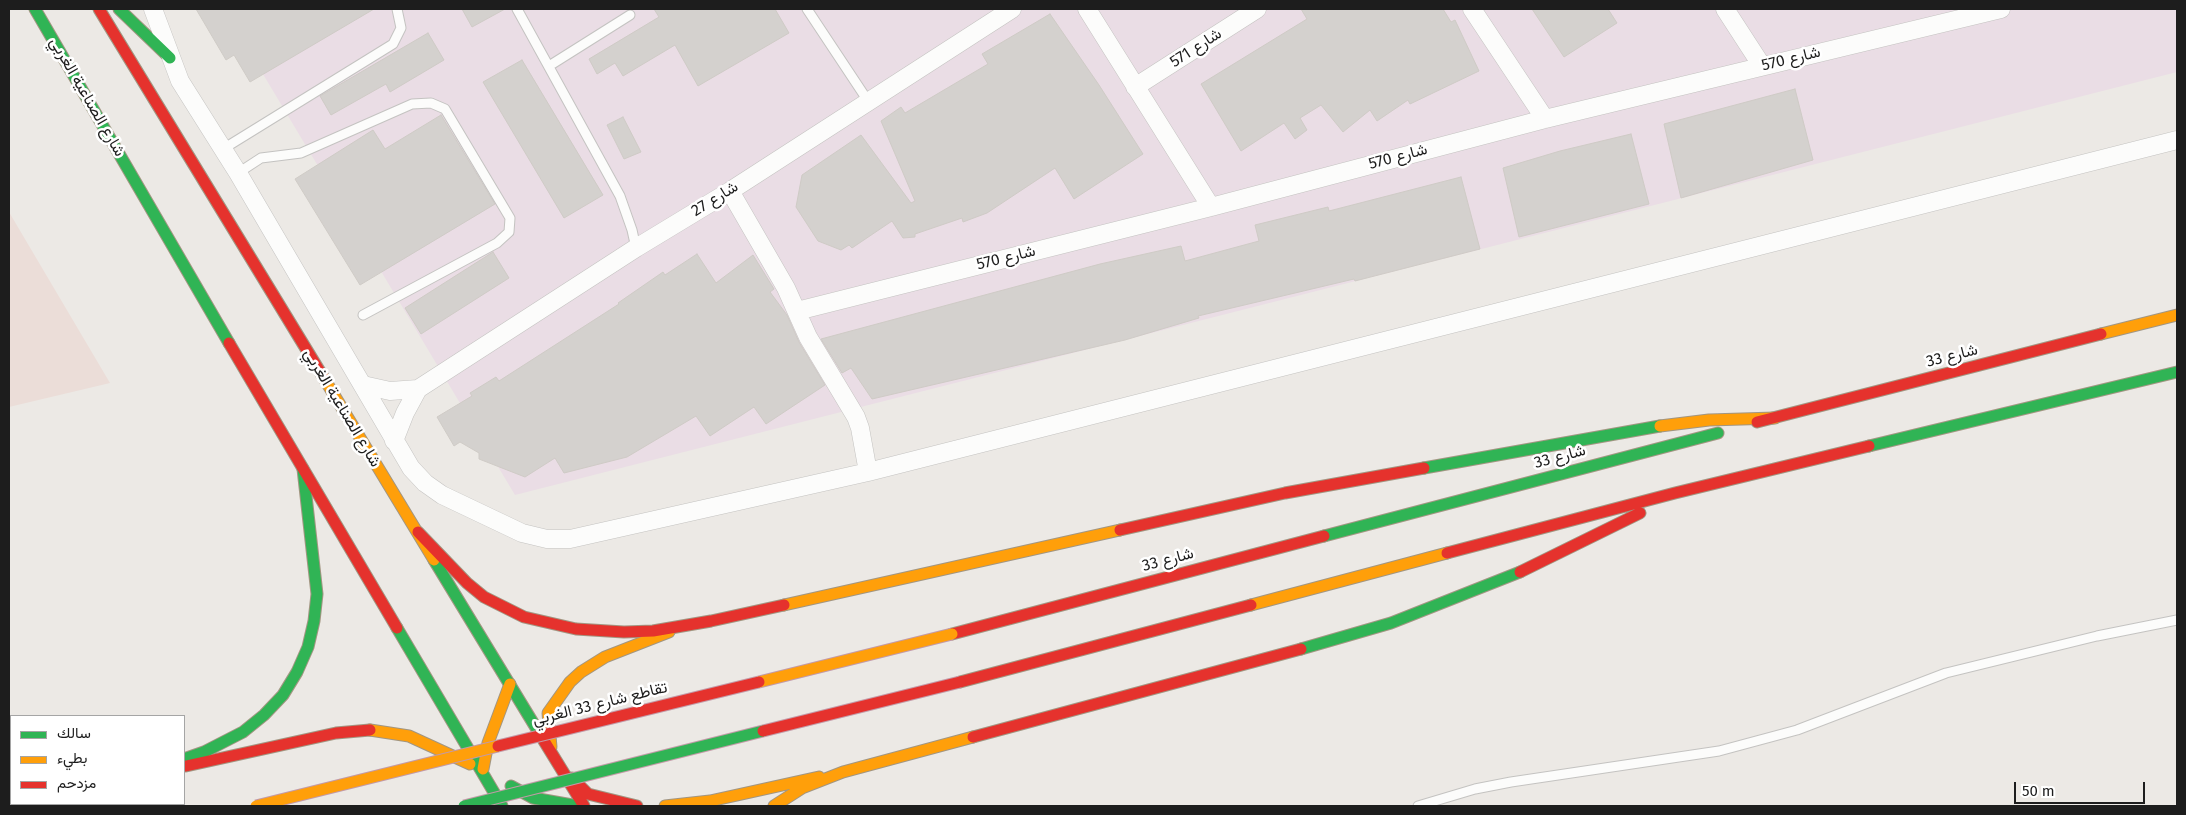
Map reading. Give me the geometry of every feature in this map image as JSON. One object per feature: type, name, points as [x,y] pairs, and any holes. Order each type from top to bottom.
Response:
[{"type":"main road","name":"شارع الصناعية الغربي","points":[[35,9],[502,806]]},
{"type":"main road","name":"شارع الصناعية الغربي","points":[[99,9],[584,806]]},
{"type":"main road","points":[[119,9],[170,58]]},
{"type":"main road","name":"شارع 33","points":[[952,634],[2177,314]]},
{"type":"main road","points":[[464,806],[960,682],[1675,493],[2177,372]]},
{"type":"main road","points":[[418,532],[467,583],[484,597],[524,617],[576,630],[624,632],[682,627],[1277,495],[1644,428],[1710,420],[1775,418]]},
{"type":"main road","points":[[185,759],[204,752],[243,732],[264,715],[283,695],[297,672],[308,648],[317,594],[303,469]]},
{"type":"main road","points":[[666,806],[710,801],[843,772],[1302,649],[1391,623],[1534,567],[1621,524],[1675,493]]},
{"type":"main road","points":[[637,806],[588,794],[572,779],[553,754],[548,713],[570,682],[581,672],[605,657],[682,627]]},
{"type":"main road","name":"تقاطع شارع 33 الغربي","points":[[256,806],[952,634]]},
{"type":"main road","points":[[473,806],[483,771],[479,739],[510,684]]},
{"type":"main road","points":[[454,726],[479,739],[553,754]]},
{"type":"main road","points":[[185,766],[336,733],[361,730],[385,732],[409,736],[432,745],[483,771],[533,802],[578,806]]},
{"type":"main road","points":[[533,802],[553,754]]},
{"type":"main road","points":[[774,806],[802,788],[843,772]]},
{"type":"street","name":"شارع الصناعية الغربي","points":[[153,9],[180,81],[238,173],[394,441],[417,476],[433,490],[522,533],[547,539],[570,538],[868,472],[2177,140]]},
{"type":"street","name":"شارع 27","points":[[394,441],[405,413],[418,389],[1012,9]]},
{"type":"street","points":[[1087,9],[1211,207]]},
{"type":"street","name":"شارع 571","points":[[1136,87],[1257,9]]},
{"type":"street","points":[[1472,9],[1545,119]]},
{"type":"street","points":[[1725,9],[1762,66]]},
{"type":"street","name":"شارع 570","points":[[796,311],[1211,207],[1545,119],[1974,12],[2001,9]]},
{"type":"street","points":[[730,191],[786,288],[808,337],[856,417],[868,472]]},
{"type":"street","name":"شارع 27","points":[[363,385],[390,391],[418,389]]},
{"type":"lane","points":[[222,149],[393,44],[401,28],[397,9]]},
{"type":"lane","points":[[517,9],[612,179],[627,213],[636,248]]},
{"type":"lane","points":[[807,9],[868,101]]},
{"type":"lane","points":[[549,66],[630,15]]},
{"type":"lane","points":[[238,173],[261,158],[301,153],[412,104],[431,103],[446,109],[510,218],[509,232],[497,243],[363,315]]},
{"type":"lane","points":[[1418,806],[1476,789],[1511,782],[1719,750],[1797,730],[1946,673],[2097,636],[2177,620]]},
{"type":"shaded area","points":[[224,9],[2177,9],[2177,72],[515,495]]},
{"type":"shaded area","points":[[9,212],[110,383],[9,407]]},
{"type":"building","points":[[196,9],[374,9],[250,82],[234,55],[226,60]]},
{"type":"building","points":[[462,9],[505,9],[472,27]]},
{"type":"building","points":[[654,9],[775,9],[789,33],[698,86],[675,45],[623,76],[615,63],[597,74],[589,59],[659,17]]},
{"type":"building","points":[[1301,9],[1443,9],[1451,22],[1455,20],[1479,71],[1410,104],[1408,100],[1377,121],[1370,110],[1343,132],[1321,105],[1300,118],[1307,130],[1295,139],[1284,123],[1241,151],[1201,84],[1307,19]]},
{"type":"building","points":[[1532,9],[1608,9],[1617,23],[1564,57]]},
{"type":"building","points":[[1050,14],[1099,85],[1143,154],[1074,199],[1055,168],[987,213],[963,222],[962,218],[915,234],[915,237],[903,238],[892,221],[852,248],[849,245],[841,250],[818,241],[796,207],[802,175],[861,135],[911,203],[915,201],[881,121],[901,107],[905,113],[988,64],[982,54]]},
{"type":"building","points":[[428,33],[444,60],[390,92],[386,84],[331,115],[320,96]]},
{"type":"building","points":[[522,60],[603,195],[564,218],[483,82]]},
{"type":"building","points":[[1795,89],[1813,160],[1681,198],[1664,124]]},
{"type":"building","points":[[441,115],[495,204],[360,285],[295,179],[373,130],[385,149]]},
{"type":"building","points":[[623,117],[641,152],[624,159],[607,125]]},
{"type":"building","points":[[1631,134],[1649,204],[1519,237],[1503,168],[1560,151]]},
{"type":"building","points":[[1461,177],[1480,249],[1355,281],[1354,279],[1198,316],[1199,318],[1125,340],[872,399],[851,368],[842,373],[821,339],[1100,264],[1181,246],[1185,261],[1259,241],[1255,225],[1328,207],[1329,211]]},
{"type":"building","points":[[493,252],[509,278],[421,334],[405,308]]},
{"type":"building","points":[[697,254],[716,283],[753,255],[774,289],[770,292],[787,315],[799,342],[825,385],[766,424],[754,407],[710,436],[696,416],[627,457],[564,473],[555,458],[525,477],[479,459],[479,453],[460,442],[454,446],[437,417],[472,396],[470,393],[496,377],[499,381],[619,304],[663,272],[665,275]]},
{"type":"traffic: fast","points":[[35,9],[229,343]]},
{"type":"traffic: fast","points":[[119,9],[170,58]]},
{"type":"traffic: fast","points":[[1869,446],[2177,372]]},
{"type":"traffic: fast","points":[[1424,468],[1660,426]]},
{"type":"traffic: fast","points":[[1324,536],[1718,433]]},
{"type":"traffic: fast","points":[[185,759],[204,752],[243,732],[264,715],[283,695],[297,672],[308,647],[314,621],[317,594],[303,469]]},
{"type":"traffic: fast","points":[[434,560],[541,736]]},
{"type":"traffic: fast","points":[[1301,649],[1391,623],[1520,572]]},
{"type":"traffic: fast","points":[[397,628],[502,806]]},
{"type":"traffic: fast","points":[[464,806],[763,731]]},
{"type":"traffic: fast","points":[[511,786],[533,798],[578,806]]},
{"type":"traffic: slow","points":[[2101,334],[2177,315]]},
{"type":"traffic: slow","points":[[322,375],[434,560]]},
{"type":"traffic: slow","points":[[1660,426],[1709,420],[1775,418]]},
{"type":"traffic: slow","points":[[784,605],[1120,530]]},
{"type":"traffic: slow","points":[[1251,605],[1447,553]]},
{"type":"traffic: slow","points":[[551,747],[548,713],[570,682],[581,672],[605,657],[669,632]]},
{"type":"traffic: slow","points":[[759,682],[952,634]]},
{"type":"traffic: slow","points":[[483,769],[488,743],[510,684]]},
{"type":"traffic: slow","points":[[370,730],[409,736],[470,764]]},
{"type":"traffic: slow","points":[[774,806],[802,788],[843,772],[973,737]]},
{"type":"traffic: slow","points":[[256,806],[498,746]]},
{"type":"traffic: slow","points":[[665,806],[710,801],[819,777]]},
{"type":"traffic: slow","points":[[18,806],[22,805]]},
{"type":"traffic: jam","points":[[99,9],[322,375]]},
{"type":"traffic: jam","points":[[1757,422],[2101,334]]},
{"type":"traffic: jam","points":[[229,343],[397,628]]},
{"type":"traffic: jam","points":[[1447,553],[1675,493],[1869,446]]},
{"type":"traffic: jam","points":[[1120,530],[1285,493],[1424,468]]},
{"type":"traffic: jam","points":[[1520,572],[1640,513]]},
{"type":"traffic: jam","points":[[418,532],[467,583],[484,597],[524,617],[576,629],[624,632],[653,631],[784,605]]},
{"type":"traffic: jam","points":[[952,634],[1324,536]]},
{"type":"traffic: jam","points":[[960,682],[1251,605]]},
{"type":"traffic: jam","points":[[973,737],[1301,649]]},
{"type":"traffic: jam","points":[[498,746],[759,682]]},
{"type":"traffic: jam","points":[[763,731],[960,682]]},
{"type":"traffic: jam","points":[[186,766],[336,733],[370,730]]},
{"type":"traffic: jam","points":[[541,736],[584,806]]},
{"type":"traffic: jam","points":[[572,778],[588,794],[637,806]]}]
